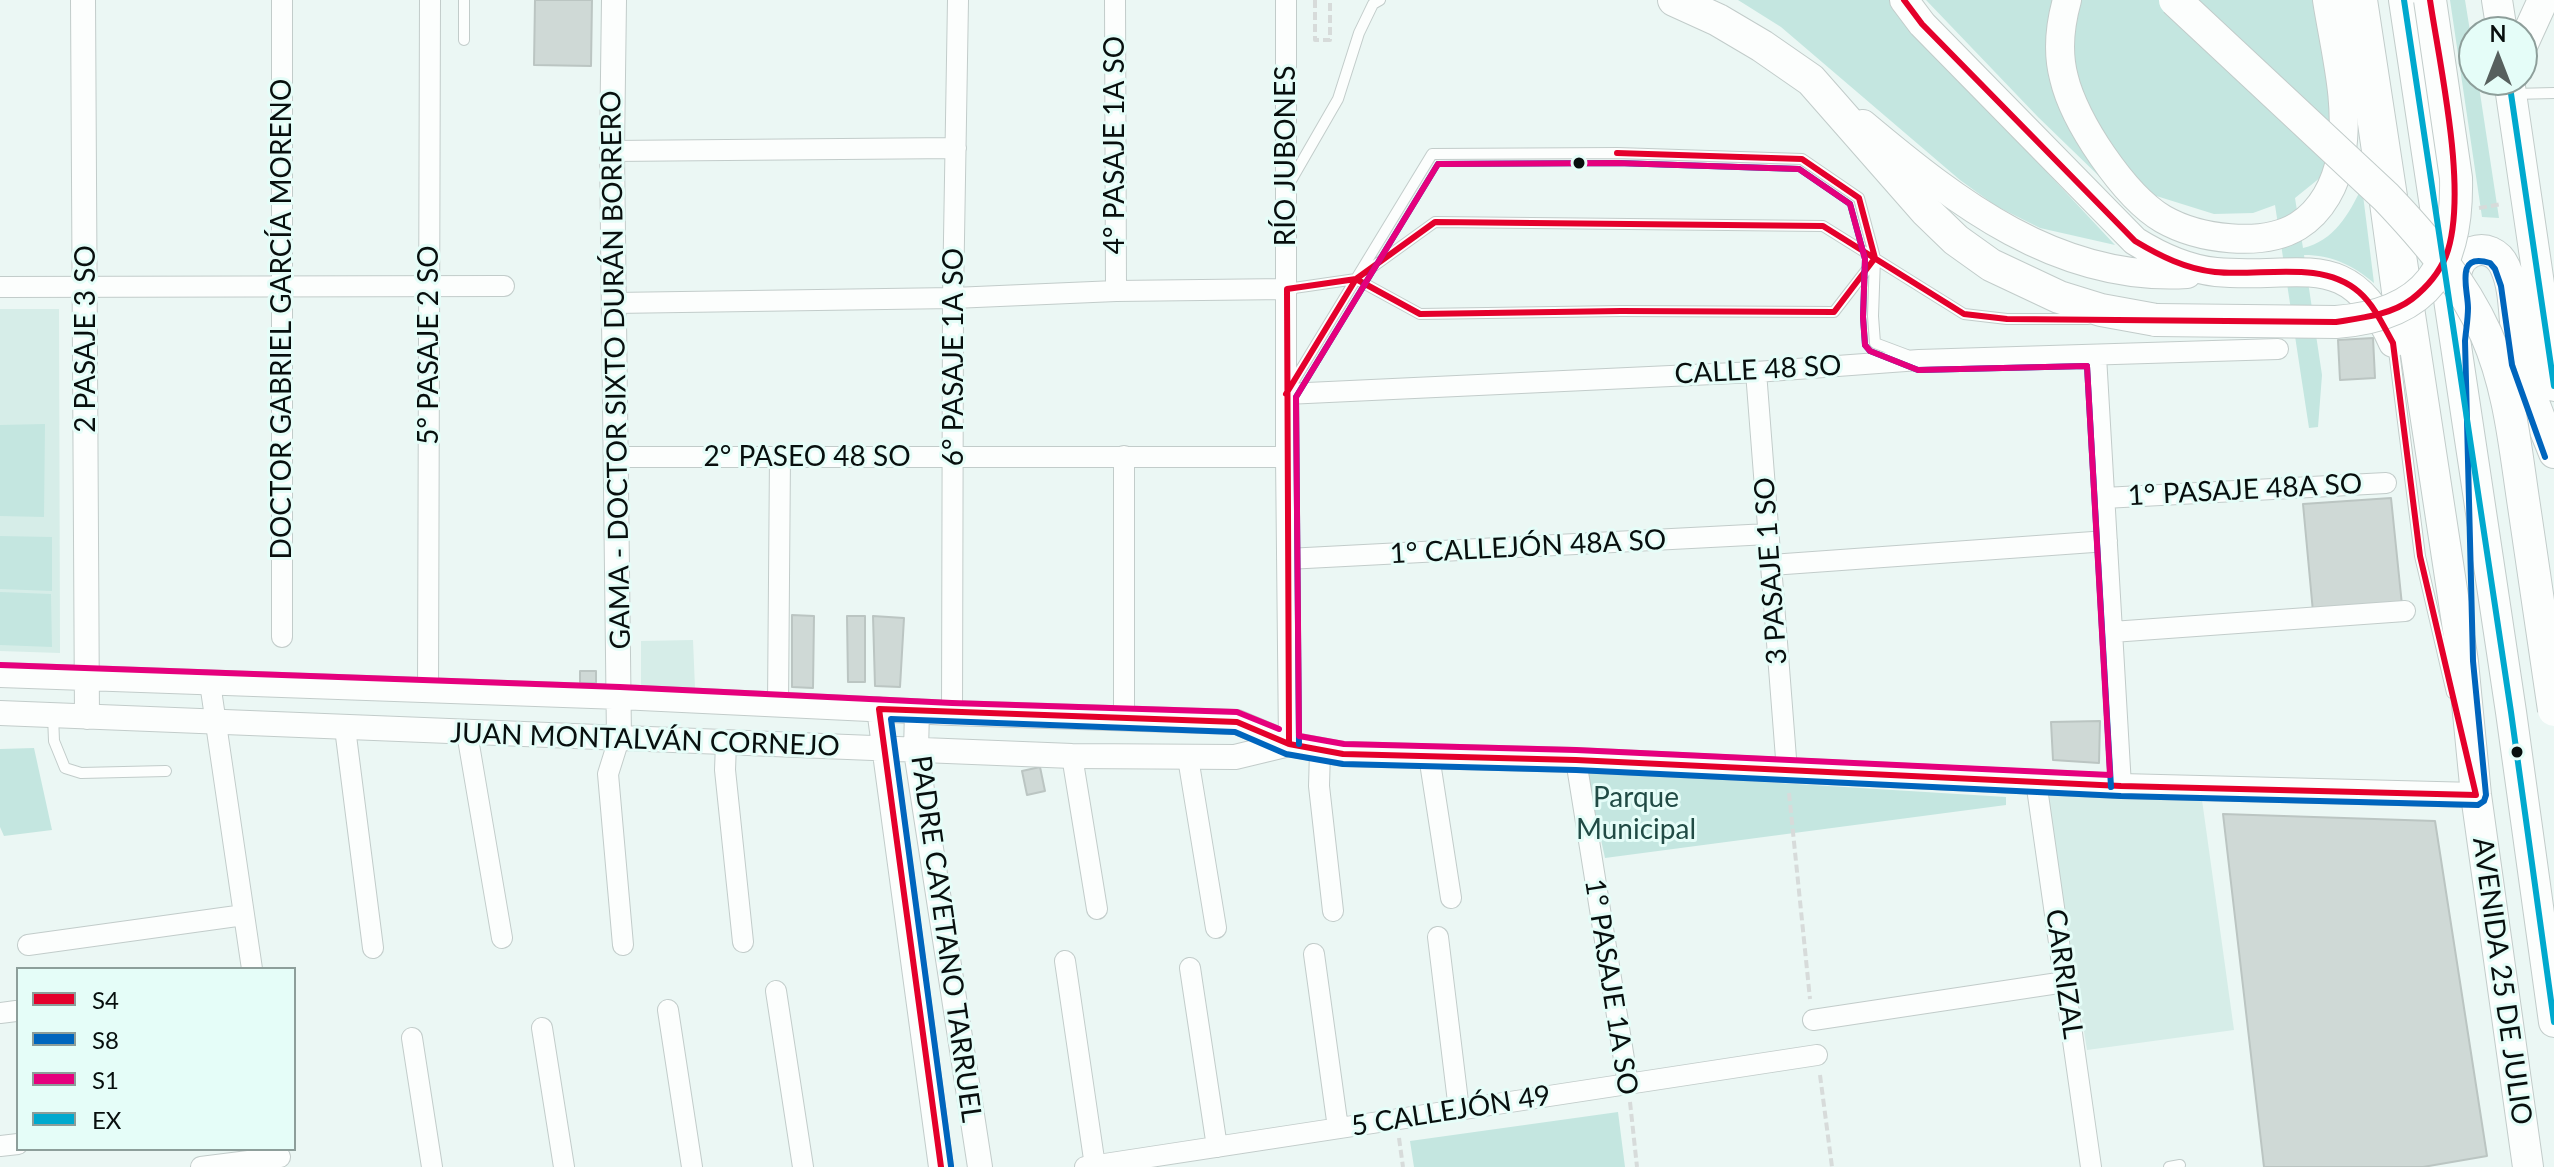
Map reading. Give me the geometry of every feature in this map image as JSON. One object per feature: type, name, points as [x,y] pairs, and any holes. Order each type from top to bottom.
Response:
[{"type":"highway","points":[[1674,0],[1718,20],[1811,80],[1926,211],[1956,240],[1991,265],[2059,297],[2101,310],[2156,320],[2358,321],[2382,315],[2400,306],[2429,283],[2453,238],[2456,178],[2430,0]]},
{"type":"highway","points":[[2175,0],[2406,218],[2442,261],[2481,323],[2510,414],[2554,710]]},
{"type":"main road","points":[[1904,0],[1922,24],[2135,241],[2179,263],[2214,272]]},
{"type":"main road","points":[[2067,0],[2060,49],[2063,76],[2070,97],[2082,123],[2133,196],[2163,219],[2185,230],[2210,236],[2258,237],[2296,227],[2324,202],[2335,181],[2344,133],[2343,104],[2327,0]]},
{"type":"main road","name":"AVENIDA 25 DE JULIO","points":[[2362,0],[2463,662],[2476,795],[2528,1167]]},
{"type":"main road","name":"AVENIDA 25 DE JULIO","points":[[2404,0],[2509,697],[2554,1022]]},
{"type":"main road","points":[[1811,80],[1893,149],[1977,212],[2040,247],[2100,266],[2177,274],[2311,273],[2343,281],[2359,290],[2382,318],[2425,415]]},
{"type":"main road","points":[[2511,96],[2554,386]]},
{"type":"main road","points":[[2463,662],[2455,272],[2458,263],[2472,252],[2491,253],[2499,257],[2507,272],[2518,347],[2529,393],[2554,453]]},
{"type":"main road","points":[[2520,1112],[2539,1167]]},
{"type":"street","name":"2 PASAJE 3 SO","points":[[83,0],[87,717]]},
{"type":"street","name":"DOCTOR GABRIEL GARCÍA MORENO","points":[[282,0],[282,637]]},
{"type":"street","name":"5° PASAJE 2 SO","points":[[428,691],[430,0]]},
{"type":"street","name":"GAMA - DOCTOR SIXTO DURÁN BORRERO","points":[[614,0],[612,151],[619,739]]},
{"type":"street","name":"6° PASAJE 1A SO","points":[[952,713],[953,298],[958,0]]},
{"type":"street","name":"4° PASAJE 1A SO","points":[[1115,0],[1116,291]]},
{"type":"street","name":"RÍO JUBONES","points":[[1286,0],[1289,744]]},
{"type":"street","points":[[612,151],[956,148]]},
{"type":"street","points":[[0,287],[504,286]]},
{"type":"street","points":[[614,303],[1287,289]]},
{"type":"street","name":"CALLE 48 SO","points":[[1286,394],[1756,372],[1919,360],[2278,349]]},
{"type":"street","points":[[2096,356],[2121,786]]},
{"type":"street","name":"3 PASAJE 1 SO","points":[[1756,372],[1787,771]]},
{"type":"street","points":[[778,704],[780,456]]},
{"type":"street","points":[[1124,456],[1124,718]]},
{"type":"street","name":"2° PASEO 48 SO","points":[[617,457],[1286,457]]},
{"type":"street","name":"1° PASAJE 48A SO","points":[[2104,498],[2386,483]]},
{"type":"street","name":"1° CALLEJÓN 48A SO","points":[[1287,559],[1768,534]]},
{"type":"street","points":[[1771,565],[2107,541]]},
{"type":"street","points":[[2112,632],[2405,611]]},
{"type":"street","name":"JUAN MONTALVÁN CORNEJO","points":[[0,675],[1237,722],[1289,744],[1320,751],[2121,786],[2476,795]]},
{"type":"street","points":[[210,683],[252,967]]},
{"type":"street","name":"PADRE CAYETANO TARRUEL","points":[[879,709],[941,1167]]},
{"type":"street","name":"PADRE CAYETANO TARRUEL","points":[[917,711],[916,751],[980,1167]]},
{"type":"street","name":"JUAN MONTALVÁN CORNEJO","points":[[0,713],[1072,756],[1235,757],[1289,744]]},
{"type":"street","points":[[345,728],[373,948]]},
{"type":"street","points":[[467,733],[502,938]]},
{"type":"street","points":[[619,739],[608,774],[623,945]]},
{"type":"street","points":[[726,743],[725,770],[743,942]]},
{"type":"street","points":[[1320,751],[1319,786],[1333,911]]},
{"type":"street","points":[[1072,756],[1097,909]]},
{"type":"street","points":[[1429,756],[1451,898]]},
{"type":"street","points":[[1188,758],[1216,928]]},
{"type":"street","name":"1° PASAJE 1A SO","points":[[1576,760],[1628,1084]]},
{"type":"street","name":"CARRIZAL","points":[[2036,781],[2091,1167]]},
{"type":"street","points":[[28,945],[244,915]]},
{"type":"street","points":[[1438,937],[1459,1110]]},
{"type":"street","points":[[1314,954],[1338,1128]]},
{"type":"street","points":[[1065,961],[1090,1166]]},
{"type":"street","points":[[1190,968],[1217,1147]]},
{"type":"street","points":[[1813,1020],[2065,982]]},
{"type":"street","points":[[776,991],[803,1167]]},
{"type":"street","points":[[668,1010],[692,1167]]},
{"type":"street","points":[[542,1028],[564,1167]]},
{"type":"street","points":[[412,1038],[432,1167]]},
{"type":"street","name":"5 CALLEJÓN 49","points":[[1090,1166],[1817,1055]]},
{"type":"street","points":[[201,1167],[280,1158]]},
{"type":"lane","points":[[464,0],[464,40]]},
{"type":"lane","points":[[1286,189],[1338,99],[1359,33],[1373,4],[1380,0]]},
{"type":"lane","name":"AVENIDA 25 DE JULIO","points":[[2345,0],[2384,261],[2420,556],[2476,795]]},
{"type":"lane","points":[[1286,394],[1432,154],[1617,153],[1802,159],[1859,198],[1875,258],[1875,343],[1919,360]]},
{"type":"lane","points":[[1287,289],[1356,279],[1435,222],[1823,226],[1964,314],[2007,319],[2156,320]]},
{"type":"lane","points":[[1356,279],[1420,314],[1834,312],[1875,258]]},
{"type":"lane","points":[[53,715],[54,741],[65,768],[81,773],[166,771]]},
{"type":"path","points":[[1315,0],[1315,40],[1330,40],[1330,0]]},
{"type":"path","points":[[1787,771],[1813,1020]]},
{"type":"path","points":[[1817,1055],[1832,1167]]},
{"type":"path","name":"1° PASAJE 1A SO","points":[[1628,1084],[1637,1167]]},
{"type":"path","points":[[1396,1120],[1403,1167]]},
{"type":"shaded area","points":[[0,309],[59,309],[60,653],[0,651]]},
{"type":"shaded area","points":[[693,640],[695,688],[641,689],[641,641]]},
{"type":"shaded area","points":[[2046,795],[2202,800],[2234,1030],[2087,1050]]},
{"type":"green space","points":[[1738,0],[1893,0],[1902,17],[2115,245],[2040,228],[1996,206],[1960,180],[1781,27]]},
{"type":"green space","points":[[1926,0],[2316,0],[2333,135],[2321,177],[2295,198],[2303,248],[2332,233],[2346,216],[2362,187],[2374,283],[2341,262],[2304,255],[2322,375],[2318,427],[2309,428],[2275,205],[2253,213],[2214,214],[2102,179]]},
{"type":"green space","points":[[2450,0],[2465,0],[2468,16],[2458,16],[2458,54]]},
{"type":"green space","points":[[2464,96],[2480,96],[2499,218],[2482,217]]},
{"type":"green space","points":[[45,424],[44,517],[0,516],[0,425]]},
{"type":"green space","points":[[0,536],[52,537],[52,591],[0,589]]},
{"type":"green space","points":[[0,592],[51,594],[52,647],[0,645]]},
{"type":"green space","points":[[34,748],[52,830],[4,836],[0,827],[0,749]]},
{"type":"green space","name":"Parque Municipal","points":[[1586,771],[2006,797],[2006,805],[1605,858]]},
{"type":"green space","points":[[1618,1112],[1625,1167],[1414,1167],[1410,1141]]},
{"type":"building","points":[[535,0],[592,0],[591,66],[534,65]]},
{"type":"building","points":[[2373,338],[2375,378],[2340,380],[2338,340]]},
{"type":"building","points":[[2391,498],[2402,605],[2313,612],[2303,504]]},
{"type":"building","points":[[792,615],[814,616],[813,688],[792,687]]},
{"type":"building","points":[[847,616],[865,616],[865,682],[848,682]]},
{"type":"building","points":[[873,616],[904,618],[900,687],[875,686]]},
{"type":"building","points":[[580,671],[596,671],[596,683],[580,683]]},
{"type":"building","points":[[2100,721],[2099,763],[2053,760],[2051,722]]},
{"type":"building","points":[[1040,767],[1045,791],[1027,795],[1022,771]]},
{"type":"building","points":[[2223,814],[2435,821],[2487,1156],[2423,1167],[2264,1167]]},
{"type":"transit line","name":"S4","points":[[941,1167],[879,709],[1237,722],[1289,744],[1343,754],[1576,760],[2121,786],[2476,795],[2420,556],[2393,343],[2374,309],[2359,292],[2327,276],[2309,272],[2233,273],[2204,270],[2174,261],[2135,241],[1922,24],[1904,0]]},
{"type":"transit line","name":"EX","points":[[2404,0],[2511,712],[2554,1022]]},
{"type":"transit line","name":"S4","points":[[1286,394],[1356,279],[1435,222],[1823,226],[1964,314],[2007,319],[2336,322],[2385,312],[2412,299],[2432,280],[2446,256],[2452,230],[2454,166],[2430,0]]},
{"type":"transit line","name":"EX","points":[[2511,96],[2554,386]]},
{"type":"transit line","name":"S4","points":[[1289,744],[1287,289],[1356,279],[1420,314],[1834,312],[1875,258],[1859,198],[1802,159],[1617,153]]},
{"type":"transit line","name":"S8","points":[[1299,744],[1296,397],[1438,164],[1617,163],[1799,169],[1850,204],[1865,259],[1863,317],[1865,345],[1870,351],[1918,370],[2087,366],[2111,787]]},
{"type":"transit line","name":"S1","points":[[1617,163],[1799,169],[1850,204],[1865,259],[1863,317],[1865,345],[1870,351],[1918,370],[2087,366],[2110,775],[1576,750],[1344,744],[1299,736],[1296,397],[1438,164],[1617,163]]},
{"type":"transit line","name":"S8","points":[[951,1166],[891,719],[1235,732],[1286,754],[1343,764],[1576,770],[2121,796],[2478,805],[2486,795],[2473,661],[2465,341],[2468,308],[2465,283],[2467,267],[2471,263],[2490,263],[2495,269],[2501,286],[2512,365],[2545,457]]},
{"type":"transit line","name":"S1","points":[[0,665],[1237,712],[1279,729]]}]
